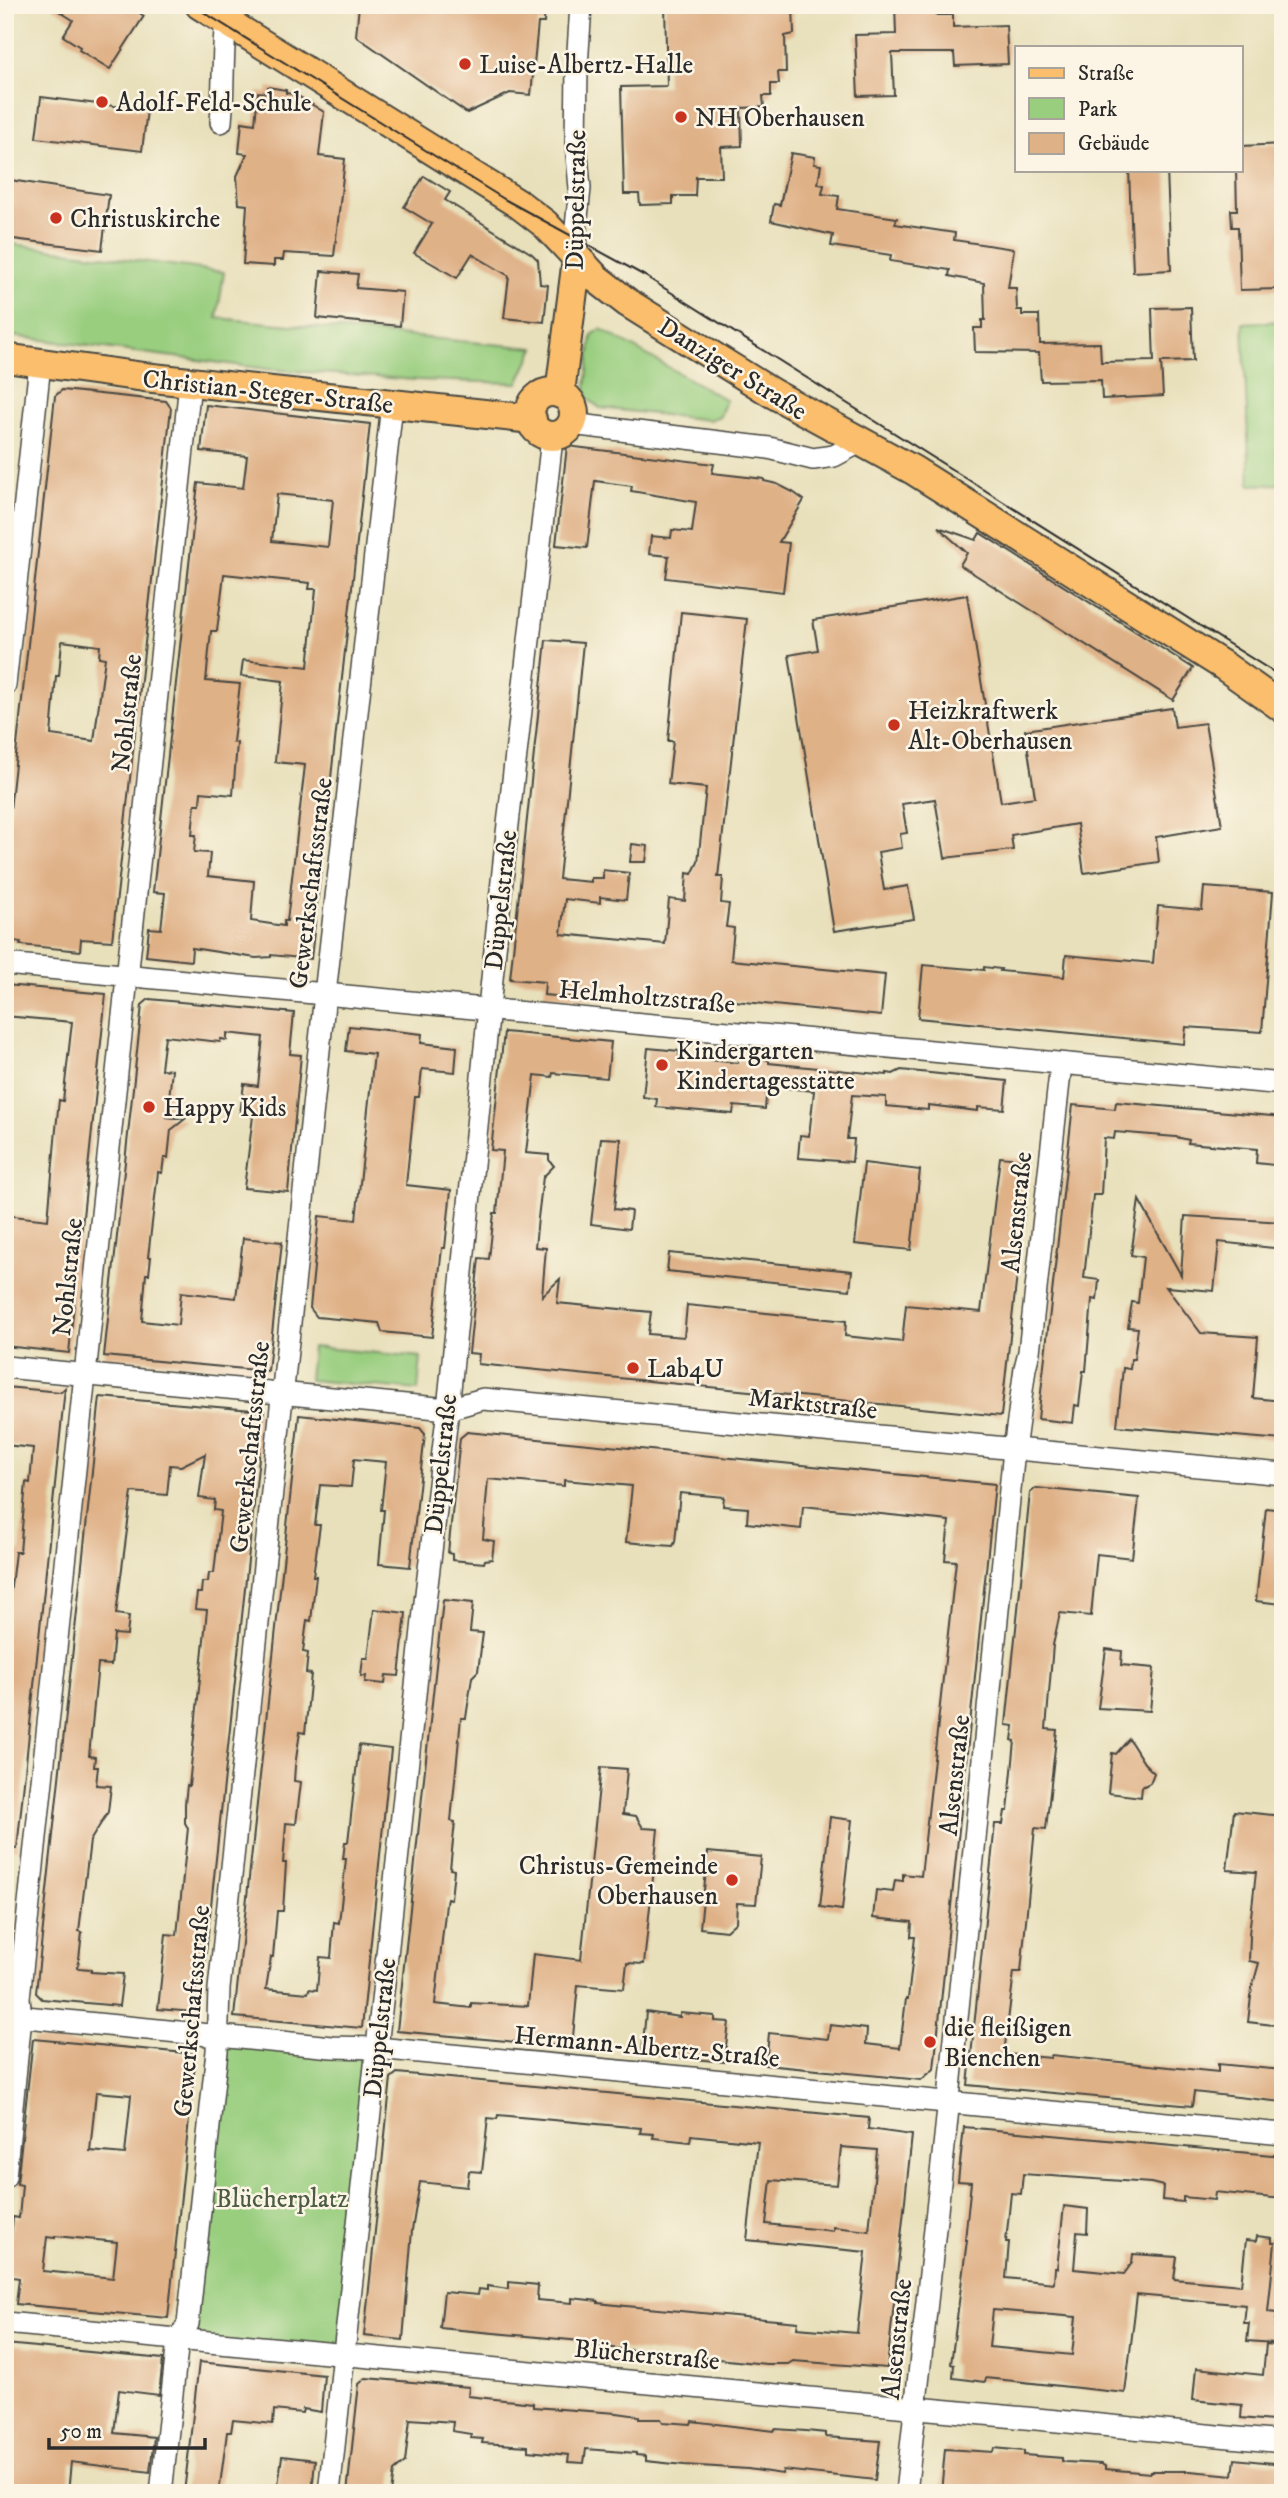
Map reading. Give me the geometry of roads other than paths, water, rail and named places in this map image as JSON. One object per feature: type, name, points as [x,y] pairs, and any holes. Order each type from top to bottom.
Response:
[{"type":"main road","name":"Danziger Straße","points":[[200,5],[520,205],[545,224],[597,279],[628,303],[772,393],[851,447],[913,470],[1224,666],[1283,708]]},
{"type":"main road","name":"Düppelstraße","points":[[558,393],[577,259]]},
{"type":"main road","name":"Christian-Steger-Straße","points":[[5,358],[551,426]]},
{"type":"main road","points":[[547,393],[558,393],[566,397],[574,414],[551,426],[531,408],[537,399],[547,393]]},
{"type":"street","name":"Düppelstraße","points":[[577,259],[576,228],[580,188],[576,144],[577,67],[581,5]]},
{"type":"street","points":[[221,122],[226,22]]},
{"type":"street","points":[[5,685],[40,364]]},
{"type":"street","name":"Nohlstraße","points":[[5,2178],[13,2016],[19,1998],[190,383]]},
{"type":"street","name":"Gewerkschaftsstraße","points":[[161,2493],[178,2340],[188,2323],[218,2035],[219,1989],[325,994],[392,405]]},
{"type":"street","name":"Düppelstraße","points":[[329,2493],[448,1409],[551,447],[551,426]]},
{"type":"street","name":"Christian-Steger-Straße","points":[[551,426],[769,448],[813,459],[834,456],[851,447]]},
{"type":"street","name":"Helmholtzstraße","points":[[5,964],[1283,1084]]},
{"type":"street","name":"Alsenstraße","points":[[906,2493],[1014,1450],[1029,1352],[1061,1064]]},
{"type":"street","name":"Marktstraße","points":[[5,1367],[448,1409],[483,1399],[1283,1474]]},
{"type":"street","name":"Hermann-Albertz-Straße","points":[[13,2016],[1283,2134]]},
{"type":"street","name":"Blücherstraße","points":[[5,2323],[1283,2442]]},
{"type":"tram line","points":[[192,5],[504,199],[645,276],[1283,678]]},
{"type":"place","name":"Luise-Albertz-Halle","points":[[465,64]]},
{"type":"place","name":"Adolf-Feld-Schule","points":[[102,102]]},
{"type":"place","name":"NH Oberhausen","points":[[681,117]]},
{"type":"place","name":"Christuskirche","points":[[56,218]]},
{"type":"place","name":"Heizkraftwerk Alt-Oberhausen","points":[[894,725]]},
{"type":"place","name":"Kindergarten Kindertagesstätte","points":[[662,1065]]},
{"type":"place","name":"Happy Kids","points":[[149,1107]]},
{"type":"place","name":"Lab4U","points":[[633,1368]]},
{"type":"place","name":"Christus-Gemeinde Oberhausen","points":[[732,1880]]},
{"type":"place","name":"die fleißigen Bienchen","points":[[930,2042]]},
{"type":"park label","name":"Blücherplatz","points":[[282,2198]]}]
